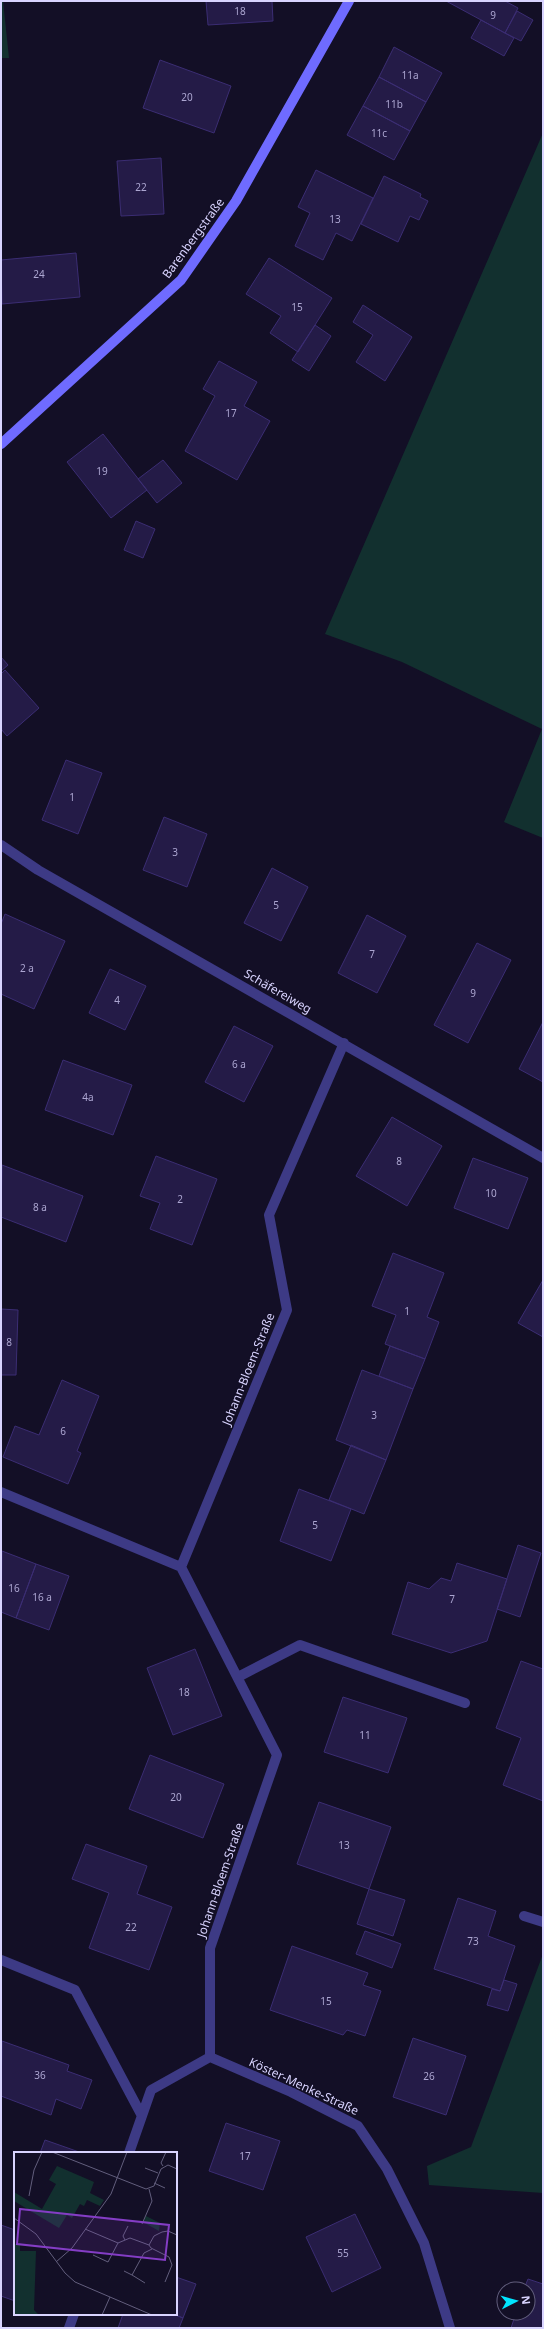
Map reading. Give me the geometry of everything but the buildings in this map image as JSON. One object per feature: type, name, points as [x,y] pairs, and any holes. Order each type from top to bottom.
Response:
[{"type":"street","name":"Barenbergstraße","points":[[1,444],[182,280],[236,201],[349,1]]},
{"type":"street","name":"Schäfereiweg","points":[[1,845],[38,870],[543,1158]]},
{"type":"street","name":"Johann-Bloem-Straße","points":[[210,2057],[210,1948],[277,1755],[181,1567],[287,1310],[269,1215],[344,1044]]},
{"type":"street","points":[[1,1492],[181,1567]]},
{"type":"street","points":[[238,1678],[300,1644],[465,1703]]},
{"type":"street","points":[[524,1916],[543,1922]]},
{"type":"street","points":[[1,1960],[75,1990],[142,2116]]},
{"type":"street","points":[[129,2152],[151,2090],[210,2057]]},
{"type":"street","name":"Köster-Menke-Straße","points":[[210,2057],[291,2092],[358,2126],[387,2169],[424,2242],[450,2328]]},
{"type":"street","points":[[69,2328],[74,2315]]},
{"type":"green space","points":[[1,1],[3,1],[9,58],[1,58]]},
{"type":"green space","points":[[543,133],[543,838],[504,822],[542,729],[402,662],[325,634]]},
{"type":"green space","points":[[543,1954],[543,2193],[429,2185],[427,2166],[471,2147]]}]
